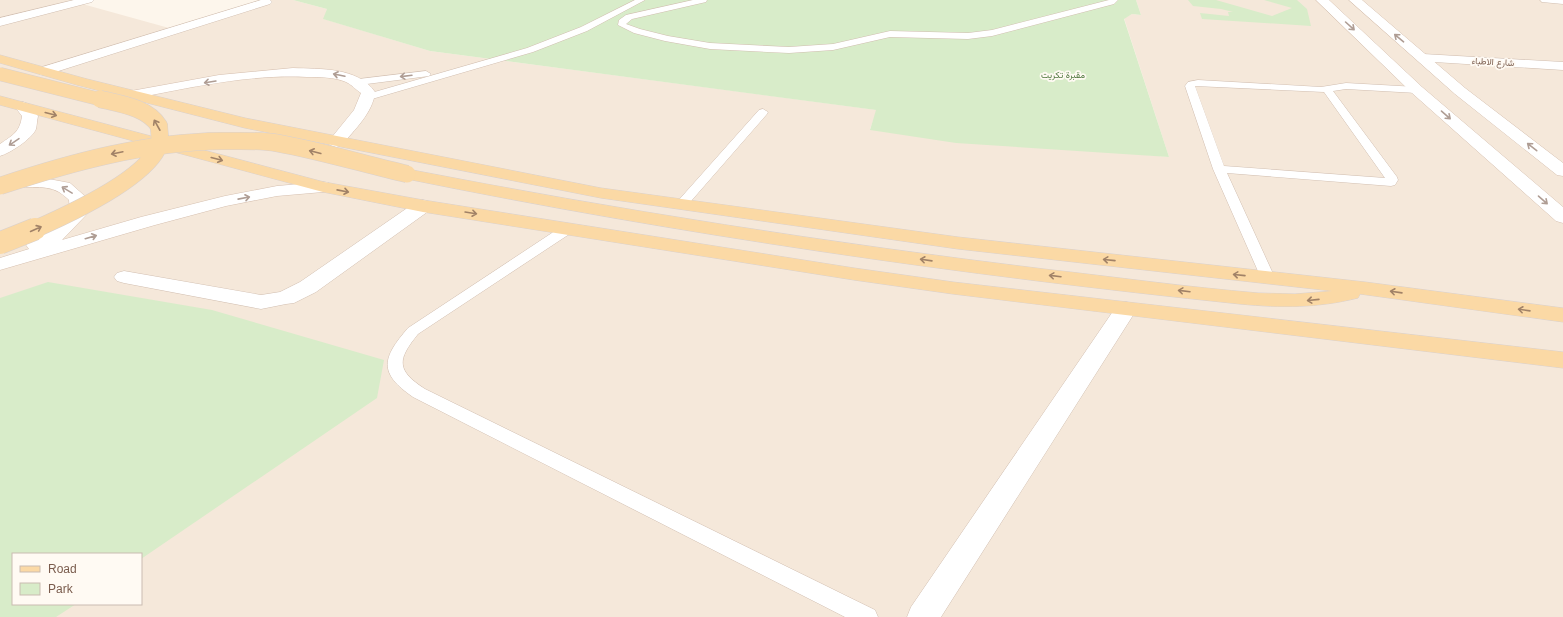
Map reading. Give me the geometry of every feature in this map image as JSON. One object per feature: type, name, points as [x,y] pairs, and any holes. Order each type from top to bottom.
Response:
[{"type":"main road","points":[[0,59],[131,95],[245,123],[600,193],[958,243],[1365,288],[1563,315]]},
{"type":"main road","points":[[0,74],[138,109],[151,116],[159,126],[161,137],[155,152],[139,170],[114,190],[79,210],[0,243]]},
{"type":"main road","points":[[0,100],[323,187],[423,206],[854,274],[953,288],[1563,360]]},
{"type":"main road","points":[[0,186],[45,171],[106,155],[136,149],[208,141],[276,143],[407,174],[494,192],[957,265],[1260,300],[1298,301],[1327,298],[1365,288]]},
{"type":"street","points":[[0,22],[88,0]]},
{"type":"street","points":[[1322,0],[1418,90],[1563,218]]},
{"type":"street","points":[[1355,0],[1460,91],[1563,171]]},
{"type":"street","points":[[1546,0],[1563,1]]},
{"type":"street","points":[[44,71],[266,2]]},
{"type":"street","name":"شارع الاطباء","points":[[1422,58],[1563,66]]},
{"type":"street","points":[[131,95],[275,72],[325,73],[350,78],[359,82],[368,92],[368,97],[365,106],[336,142]]},
{"type":"street","points":[[0,151],[17,140],[28,129],[30,116],[23,107]]},
{"type":"street","points":[[0,182],[38,182],[64,187],[78,198],[79,213],[55,236],[0,263]]},
{"type":"street","points":[[0,263],[140,223],[224,201],[277,191],[323,187]]},
{"type":"street","points":[[124,277],[262,302],[286,298],[308,287],[423,206]]},
{"type":"street","points":[[923,617],[1126,309]]},
{"type":"lane","points":[[368,97],[436,79],[458,70],[560,40],[641,0]]},
{"type":"lane","points":[[603,19],[622,22],[629,18],[703,0]]},
{"type":"lane","points":[[622,22],[622,25],[628,28],[668,39],[717,46],[789,50],[832,47],[890,34],[968,36],[992,33],[1114,0]]},
{"type":"lane","points":[[359,82],[458,70]]},
{"type":"lane","points":[[1268,278],[1219,169],[1190,86],[1191,84],[1198,83],[1321,90],[1346,86],[1418,90]]},
{"type":"lane","points":[[1219,169],[1391,182],[1391,177],[1327,89]]},
{"type":"lane","points":[[681,205],[763,112]]},
{"type":"lane","points":[[570,228],[413,331],[401,344],[395,359],[396,372],[404,384],[419,394],[867,617]]},
{"type":"shaded area","points":[[0,0],[68,0],[169,28],[181,26],[266,0],[293,0],[327,9],[324,19],[430,51],[877,110],[870,129],[1169,157],[1124,18],[1132,14],[1141,15],[1136,0],[1563,0],[1563,617],[0,617]]},
{"type":"green space","name":"مقبرة تكريت","points":[[293,0],[1136,0],[1141,15],[1132,14],[1124,19],[1169,157],[956,143],[870,130],[876,110],[430,51],[323,19],[327,9]]},
{"type":"green space","points":[[1188,0],[1216,0],[1272,16],[1292,8],[1264,0],[1297,0],[1307,9],[1311,26],[1202,19],[1200,13],[1229,16],[1228,12],[1233,12],[1193,6]]},
{"type":"green space","points":[[48,282],[212,310],[384,360],[377,398],[142,558],[142,553],[12,553],[12,605],[74,605],[56,617],[0,617],[0,298]]}]
